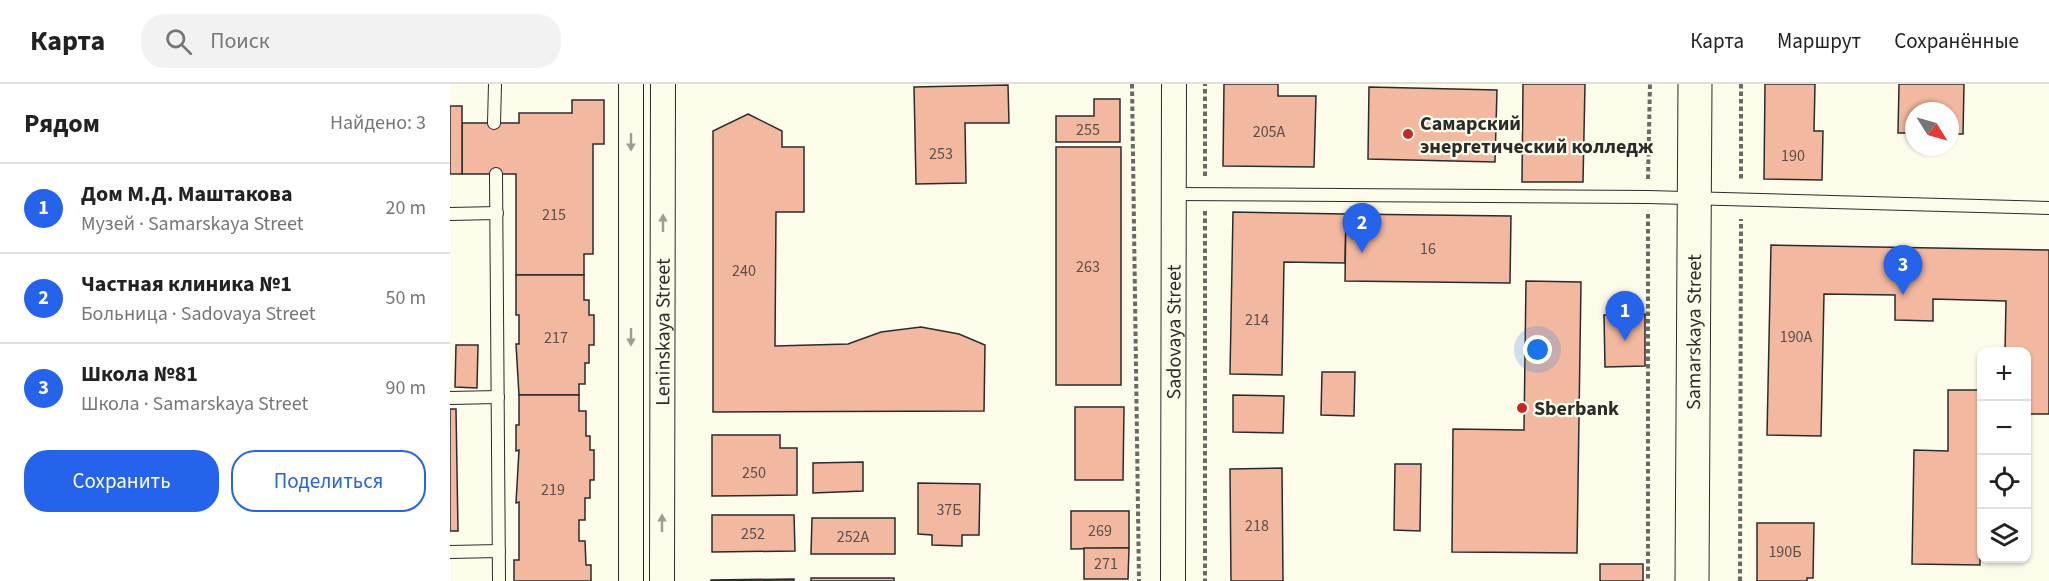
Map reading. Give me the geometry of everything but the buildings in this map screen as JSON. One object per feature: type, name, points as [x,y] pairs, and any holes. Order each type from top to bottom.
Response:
[{"type":"main road","name":"Samarskaya Street","points":[[1692,581],[1695,84]]},
{"type":"street","name":"Sadovaya Street","points":[[1173,581],[1174,84]]},
{"type":"street","name":"Leninskaya Street","points":[[631,581],[647,99]]},
{"type":"street","name":"Leninskaya Street","points":[[647,99],[662,581]]},
{"type":"lane","points":[[494,123],[495,84]]},
{"type":"lane","points":[[496,174],[499,581]]},
{"type":"lane","points":[[1174,194],[1647,197],[2049,208]]},
{"type":"lane","points":[[450,214],[496,213]]},
{"type":"lane","points":[[450,398],[498,397]]},
{"type":"lane","points":[[450,552],[499,551]]},
{"type":"path","points":[[1132,84],[1139,581]]},
{"type":"path","points":[[1205,84],[1205,581]]},
{"type":"path","points":[[1648,581],[1647,197],[1650,84]]},
{"type":"path","points":[[1740,581],[1741,84]]},
{"type":"place","name":"Самарский энергетический колледж","points":[[1408,134]]},
{"type":"place","name":"Частная клиника №1","points":[[1362,253]]},
{"type":"place","name":"Школа №81","points":[[1903,295]]},
{"type":"place","name":"Дом М.Д. Маштакова","points":[[1625,341]]},
{"type":"place","name":"Sberbank","points":[[1522,408]]}]
